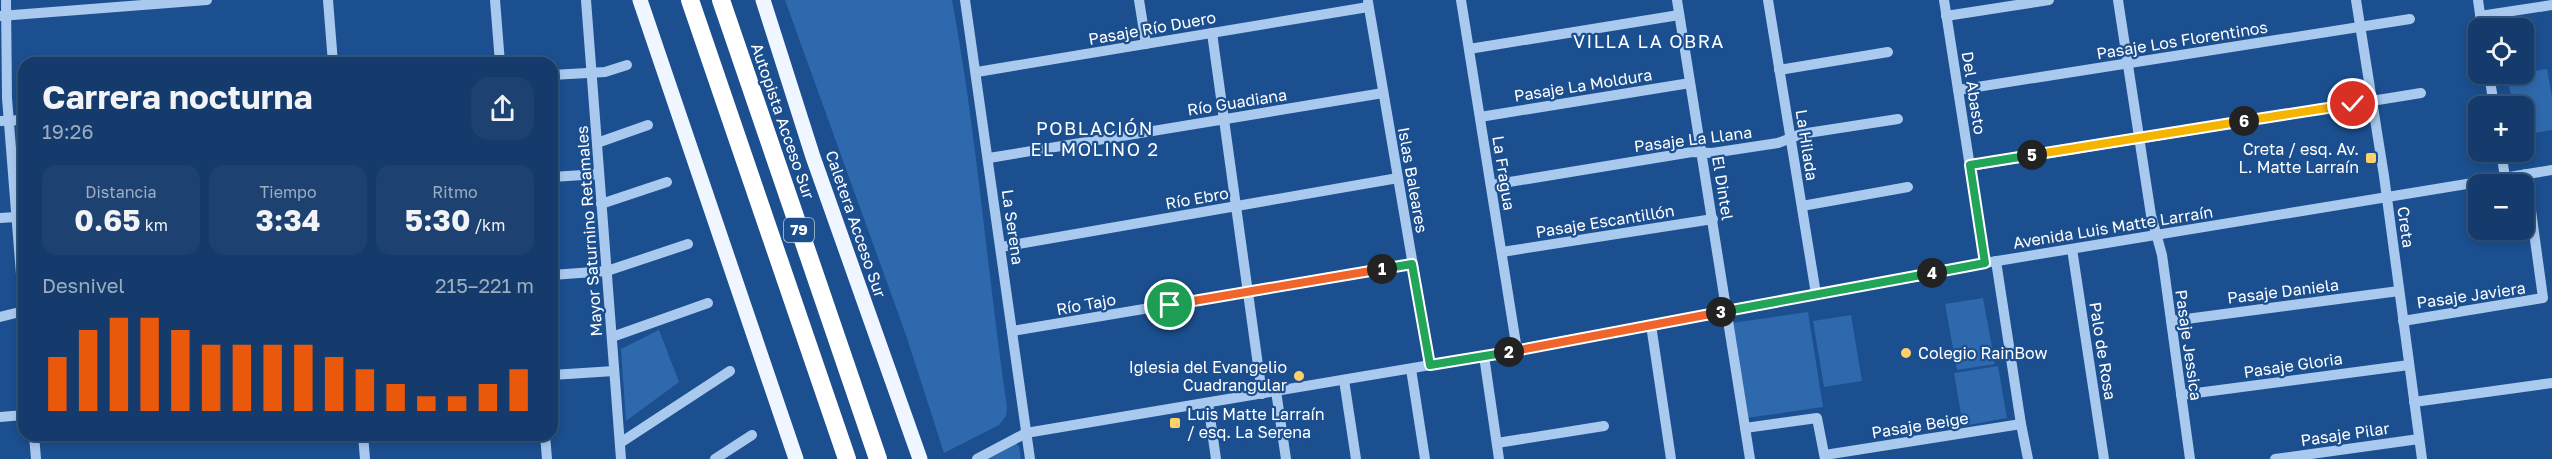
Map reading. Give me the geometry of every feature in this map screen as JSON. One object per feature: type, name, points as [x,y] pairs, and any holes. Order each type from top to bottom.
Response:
[{"type":"highway","name":"79","points":[[690,0],[847,459]]},
{"type":"highway","name":"Autopista Acceso Sur","points":[[721,0],[878,459]]},
{"type":"main road","points":[[640,0],[796,459]]},
{"type":"main road","name":"Caletera Acceso Sur","points":[[763,0],[813,157],[920,459]]},
{"type":"street","points":[[6,0],[3,15],[4,121],[18,240]]},
{"type":"street","points":[[3,15],[207,0]]},
{"type":"street","points":[[328,0],[333,57]]},
{"type":"street","points":[[495,0],[500,57]]},
{"type":"street","name":"Mayor Saturnino Retamales","points":[[586,0],[621,459]]},
{"type":"street","name":"La Serena","points":[[965,0],[1030,459]]},
{"type":"street","points":[[1139,0],[1146,44]]},
{"type":"street","name":"La Fragua","points":[[1461,0],[1517,350]]},
{"type":"street","name":"El Dintel","points":[[1677,0],[1750,459]]},
{"type":"street","name":"La Hilada","points":[[1769,0],[1816,294]]},
{"type":"street","name":"Del Abasto","points":[[1944,0],[1970,165],[1991,262],[2028,459]]},
{"type":"street","points":[[1946,16],[2049,0]]},
{"type":"street","name":"Pasaje Jessica","points":[[2118,0],[2190,459]]},
{"type":"street","name":"Creta","points":[[2356,0],[2373,100],[2422,459]]},
{"type":"street","points":[[2478,0],[2480,16],[2552,5]]},
{"type":"street","name":"Pasaje Río Duero","points":[[977,72],[1212,33],[1368,3]]},
{"type":"street","name":"Islas Baleares","points":[[1368,3],[1430,365]]},
{"type":"street","points":[[1469,49],[1679,15]]},
{"type":"street","name":"Pasaje Los Florentinos","points":[[1958,90],[2410,19]]},
{"type":"street","points":[[1212,33],[1262,394]]},
{"type":"street","points":[[1779,70],[1888,52]]},
{"type":"street","points":[[558,75],[605,72],[627,65]]},
{"type":"street","name":"Pasaje La Moldura","points":[[1480,117],[1690,82]]},
{"type":"street","name":"Río Guadiana","points":[[989,158],[1383,93]]},
{"type":"street","points":[[1970,165],[2421,93]]},
{"type":"street","name":"Pasaje La Llana","points":[[1491,185],[1702,152],[1778,143],[1801,134],[1898,120]]},
{"type":"street","points":[[597,143],[648,125]]},
{"type":"street","name":"Avenida Luis Matte Larraín","points":[[2526,174],[2552,170]]},
{"type":"street","points":[[558,177],[599,174]]},
{"type":"street","name":"Río Ebro","points":[[1001,247],[1398,178]]},
{"type":"street","points":[[602,204],[667,182]]},
{"type":"street","name":"Avenida Luis Matte Larraín","points":[[977,459],[1026,433],[1411,369],[1991,262],[2468,183]]},
{"type":"street","points":[[1802,206],[1908,188]]},
{"type":"street","points":[[0,218],[16,217]]},
{"type":"street","name":"Pasaje Escantillón","points":[[1502,252],[1713,219]]},
{"type":"street","name":"Pasaje Javiera","points":[[2403,321],[2543,298],[2534,232]]},
{"type":"street","points":[[558,275],[607,271],[688,244]]},
{"type":"street","name":"Palo de Rosa","points":[[2072,249],[2104,459]]},
{"type":"street","name":"Río Tajo","points":[[1012,331],[1412,264]]},
{"type":"street","name":"Pasaje Daniela","points":[[2170,321],[2399,291]]},
{"type":"street","points":[[612,337],[708,303]]},
{"type":"street","points":[[0,317],[18,312]]},
{"type":"street","points":[[1651,325],[1671,459]]},
{"type":"street","points":[[1484,356],[1499,459]]},
{"type":"street","name":"Pasaje Gloria","points":[[2181,395],[2409,365]]},
{"type":"street","points":[[1411,369],[1425,459]]},
{"type":"street","points":[[558,375],[614,371]]},
{"type":"street","points":[[620,443],[730,371]]},
{"type":"street","points":[[1344,380],[1356,459]]},
{"type":"street","points":[[2414,402],[2552,383]]},
{"type":"street","points":[[1276,391],[1286,459]]},
{"type":"street","points":[[1208,403],[1216,459]]},
{"type":"street","points":[[0,417],[18,416]]},
{"type":"street","points":[[1745,428],[1817,418],[1825,457]]},
{"type":"street","name":"Pasaje Beige","points":[[1825,457],[2021,424]]},
{"type":"street","points":[[1497,443],[1604,426]]},
{"type":"street","points":[[715,459],[752,435]]},
{"type":"street","name":"Pasaje Pilar","points":[[2275,459],[2419,439]]},
{"type":"street","points":[[34,441],[36,459]]},
{"type":"street","points":[[364,441],[365,459]]},
{"type":"street","points":[[546,441],[547,459]]},
{"type":"shaded area","points":[[785,0],[952,0],[975,152],[1007,407],[1006,416],[999,425],[944,453],[906,335]]},
{"type":"shaded area","points":[[2547,69],[2552,97],[2552,130],[2534,133],[2534,96],[2511,96],[2509,84],[2534,84],[2534,71]]},
{"type":"shaded area","points":[[1983,298],[1995,364],[1957,370],[1945,304]]},
{"type":"shaded area","points":[[1808,312],[1823,407],[1746,418],[1732,323]]},
{"type":"shaded area","points":[[1851,315],[1862,381],[1824,387],[1813,321]]},
{"type":"shaded area","points":[[659,330],[679,382],[626,421],[621,349]]},
{"type":"shaded area","points":[[1998,366],[2007,418],[1963,426],[1954,373]]},
{"type":"shaded area","points":[[1014,442],[1019,446],[1021,459],[987,459]]},
{"type":"place","name":"Creta / esq. Av. L. Matte Larraín","points":[[2371,158]]},
{"type":"place","name":"Colegio RainBow","points":[[1906,353]]},
{"type":"place","name":"Iglesia del Evangelio Cuadrangular","points":[[1299,376]]},
{"type":"place","name":"Luis Matte Larraín / esq. La Serena","points":[[1175,423]]},
{"type":"district","name":"VILLA LA OBRA","points":[[1649,42]]},
{"type":"district","name":"POBLACIÓN EL MOLINO 2","points":[[1095,139]]},
{"type":"route","points":[[1170,305],[1412,264],[1430,365],[1484,356],[1985,263],[1970,165],[2353,104]]}]
